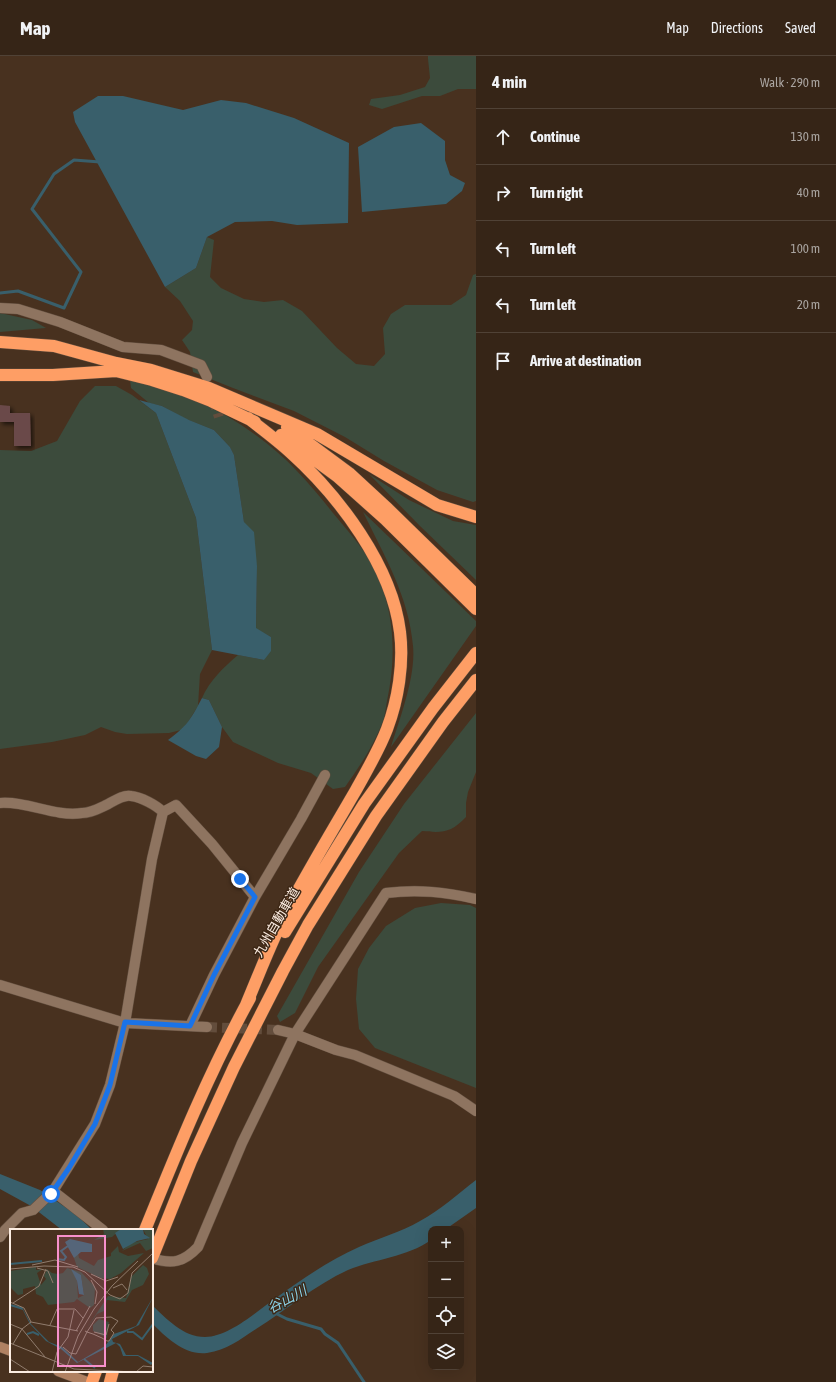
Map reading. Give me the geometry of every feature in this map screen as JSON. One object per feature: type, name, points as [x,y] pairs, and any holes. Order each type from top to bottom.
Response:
[{"type":"highway","points":[[0,342],[54,346],[116,363],[151,370],[209,388],[317,434],[437,505],[476,517]]},
{"type":"highway","points":[[0,375],[53,375],[116,371],[183,390],[211,401],[275,431],[338,477],[385,519],[476,609]]},
{"type":"highway","points":[[270,414],[349,473],[476,595]]},
{"type":"highway","points":[[246,1005],[290,906],[365,773],[387,729],[395,703],[402,656],[400,632],[393,599],[377,564],[359,532],[325,486],[291,453],[248,418]]},
{"type":"highway","name":"九州自動車道","points":[[145,1229],[210,1078],[283,935],[364,804],[433,708],[476,653]]},
{"type":"highway","points":[[153,1256],[191,1161],[234,1067],[304,932],[376,816],[466,691],[476,680]]},
{"type":"highway","points":[[466,691],[476,683]]},
{"type":"highway","points":[[92,1382],[96,1372]]},
{"type":"highway","points":[[110,1382],[113,1372]]},
{"type":"main road","points":[[0,1347],[10,1351]]},
{"type":"main road","points":[[64,1376],[87,1382]]},
{"type":"street","points":[[0,308],[18,309],[60,322],[123,347],[161,350],[201,366],[207,377]]},
{"type":"street","points":[[190,1026],[214,975],[255,897],[326,775]]},
{"type":"street","points":[[0,803],[12,802],[57,812],[82,813],[101,808],[124,797],[130,796],[156,806],[163,812]]},
{"type":"street","points":[[0,1237],[4,1230],[22,1213],[33,1210],[52,1193],[95,1124],[110,1085],[125,1022],[152,859],[163,812],[176,805],[212,844],[255,897]]},
{"type":"street","points":[[153,1256],[159,1261],[178,1262],[185,1259],[198,1247],[242,1143],[295,1034],[386,893],[407,890],[447,893],[476,899]]},
{"type":"street","points":[[0,985],[125,1022],[207,1027]]},
{"type":"street","points":[[278,1030],[295,1034],[336,1050],[355,1055],[454,1096],[476,1111]]},
{"type":"street","points":[[52,1193],[102,1229]]},
{"type":"green space","points":[[428,56],[476,56],[476,89],[458,89],[440,96],[422,96],[382,109],[369,105],[371,99],[400,95],[425,87],[430,78]]},
{"type":"green space","points":[[207,237],[214,240],[210,277],[221,288],[244,299],[264,302],[283,300],[302,311],[337,348],[356,364],[374,366],[385,354],[383,328],[391,314],[405,305],[451,305],[466,295],[473,275],[476,274],[476,501],[473,502],[437,490],[384,461],[345,437],[294,411],[193,372],[190,352],[182,340],[192,330],[193,321],[180,301],[165,287],[196,268]]},
{"type":"green space","points":[[0,313],[32,320],[46,328],[0,332]]},
{"type":"green space","points":[[130,380],[156,387],[199,402],[224,414],[263,440],[285,459],[310,485],[359,544],[375,570],[384,594],[391,624],[393,655],[390,686],[383,721],[379,730],[366,755],[345,787],[333,789],[311,773],[278,763],[233,742],[222,727],[209,700],[202,698],[217,675],[238,655],[264,660],[271,637],[256,629],[257,566],[244,522],[234,455],[230,447],[214,430],[186,419],[162,406],[149,403],[131,388]]},
{"type":"green space","points":[[95,386],[116,386],[132,395],[156,413],[196,518],[212,650],[200,674],[198,706],[181,730],[169,733],[127,734],[101,727],[85,735],[52,742],[0,749],[0,450],[31,451],[57,441],[80,401]]},
{"type":"green space","points":[[369,474],[409,500],[453,521],[476,525],[476,580],[420,526]]},
{"type":"green space","points":[[363,512],[476,621],[476,626],[391,747],[410,683],[413,658],[411,628],[401,593],[387,560]]},
{"type":"green space","points":[[476,713],[476,772],[468,792],[466,817],[456,826],[446,831],[422,831],[399,853],[318,967],[295,1013],[280,1022],[277,1016],[359,872],[404,804]]},
{"type":"green space","points":[[441,903],[470,905],[476,908],[476,1088],[375,1048],[359,1029],[356,999],[358,969],[369,948],[386,926],[415,908]]},
{"type":"water","points":[[98,96],[123,96],[183,110],[221,100],[246,103],[294,118],[349,143],[348,223],[297,225],[272,221],[235,222],[207,237],[196,268],[165,287],[75,122],[73,112]]},
{"type":"water","points":[[421,123],[445,141],[445,160],[450,175],[465,183],[462,191],[446,204],[362,212],[358,147],[394,127]]},
{"type":"water","points":[[139,400],[162,406],[189,420],[214,430],[230,447],[234,455],[244,522],[254,532],[257,566],[256,628],[271,637],[271,651],[264,660],[212,650],[196,518],[156,413]]},
{"type":"water","points":[[202,698],[209,700],[222,727],[219,747],[206,759],[196,756],[168,740],[188,722]]},
{"type":"water","points":[[0,1174],[40,1190],[77,1215],[91,1229],[61,1229],[31,1206],[0,1189]]},
{"type":"water","name":"谷山川","points":[[476,1180],[476,1208],[450,1226],[428,1226],[428,1242],[422,1246],[401,1254],[358,1266],[336,1276],[312,1290],[244,1337],[221,1350],[207,1353],[191,1352],[176,1344],[153,1324],[153,1306],[176,1326],[190,1334],[205,1337],[224,1333],[316,1270],[359,1247],[413,1225],[435,1212]]},
{"type":"building","points":[[0,405],[10,406],[10,413],[30,413],[31,446],[14,446],[14,422],[0,422]]},
{"type":"waterway","points":[[0,293],[18,291],[64,308],[81,272],[32,209],[54,174],[74,160],[100,162]]},
{"type":"waterway","name":"谷山川","points":[[275,1313],[287,1319],[321,1329],[325,1334],[338,1343],[364,1382]]},
{"type":"tunnel","points":[[213,399],[219,417]]},
{"type":"tunnel","points":[[207,1027],[278,1030]]},
{"type":"route","points":[[51,1194],[69,1168],[95,1124],[110,1085],[125,1022],[190,1026],[214,975],[255,897],[240,879]]}]
